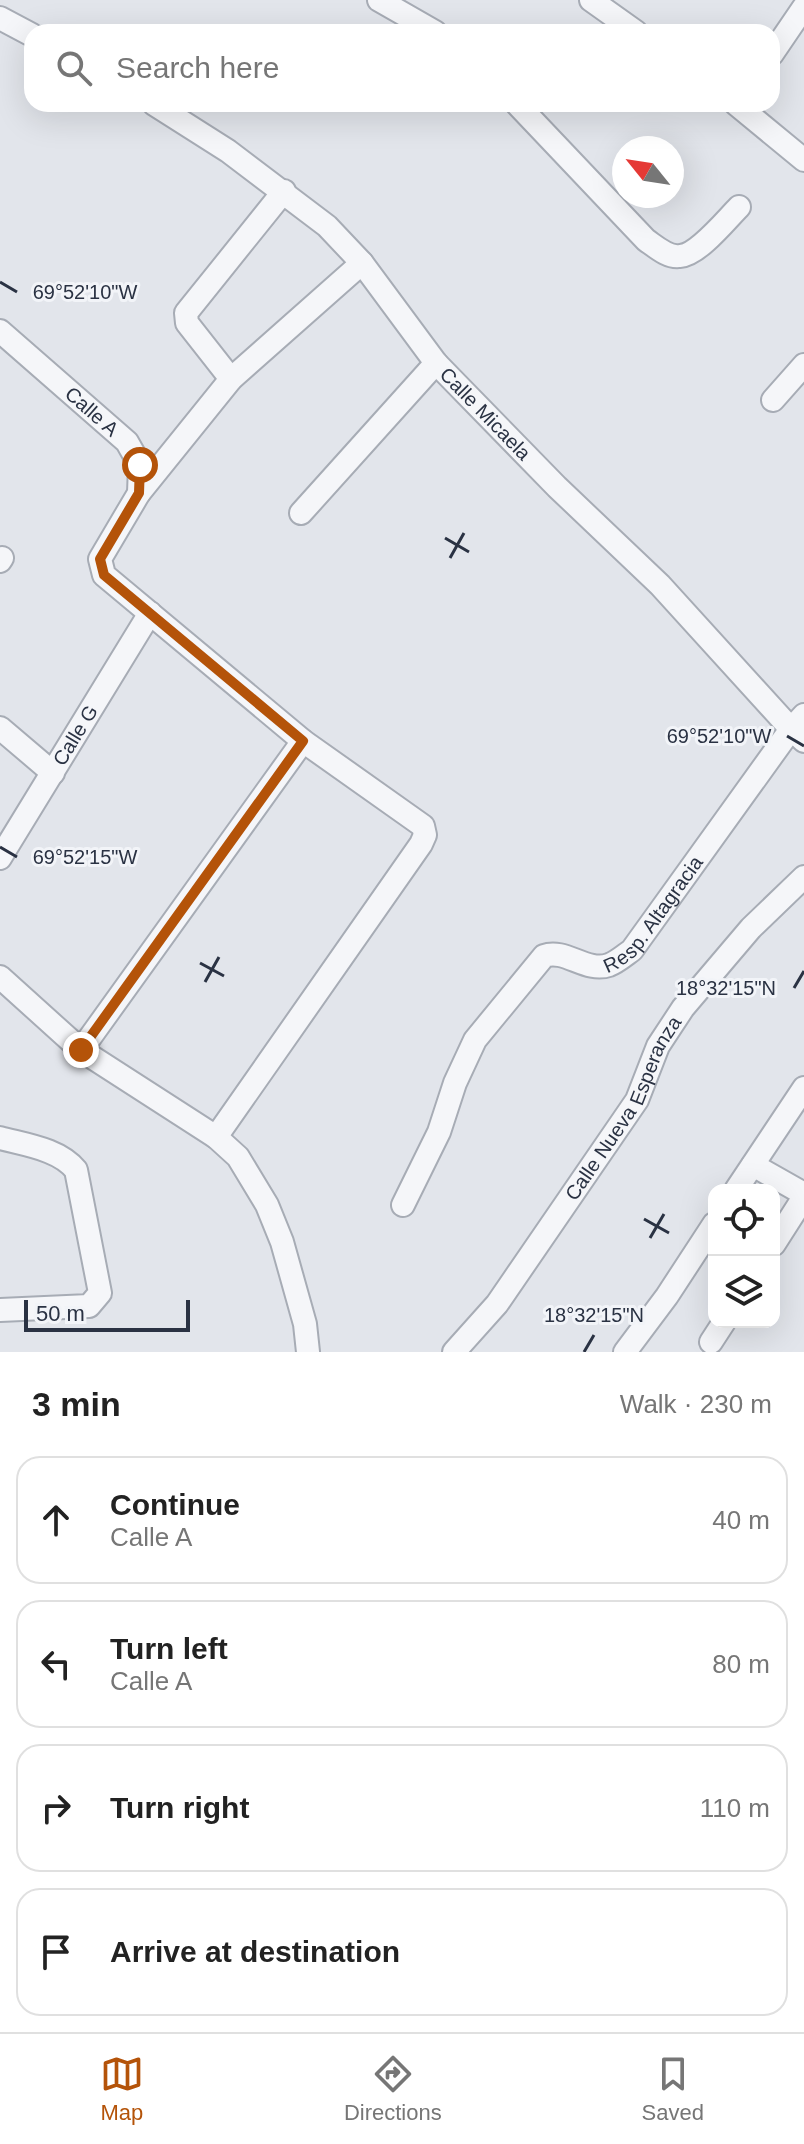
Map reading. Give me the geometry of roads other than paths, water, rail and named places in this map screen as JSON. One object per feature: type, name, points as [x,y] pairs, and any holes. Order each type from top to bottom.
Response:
[{"type":"street","points":[[379,0],[421,24]]},
{"type":"street","points":[[591,0],[625,24]]},
{"type":"street","points":[[780,42],[804,7]]},
{"type":"street","points":[[0,18],[24,31]]},
{"type":"street","name":"Calle Micaela","points":[[167,112],[228,151],[327,226],[362,263],[436,363],[800,728]]},
{"type":"street","points":[[525,112],[646,240],[671,256],[682,257],[694,251],[739,207]]},
{"type":"street","points":[[747,112],[804,160]]},
{"type":"street","points":[[231,379],[187,323],[186,313],[284,191]]},
{"type":"street","points":[[216,1137],[425,835],[423,826],[303,741],[104,575],[100,559],[139,493],[231,379],[362,263]]},
{"type":"street","name":"Calle A","points":[[0,331],[127,442],[140,465],[139,493]]},
{"type":"street","points":[[301,513],[436,363]]},
{"type":"street","points":[[773,400],[804,365]]},
{"type":"street","name":"Calle G","points":[[0,858],[150,613]]},
{"type":"street","points":[[0,728],[53,773]]},
{"type":"street","name":"Resp. Altagracia","points":[[403,1205],[439,1132],[455,1083],[475,1040],[524,980],[544,956],[551,953],[591,967],[609,965],[632,950],[800,728]]},
{"type":"street","points":[[81,1050],[303,741]]},
{"type":"street","name":"Calle Nueva Esperanza","points":[[454,1352],[497,1304],[637,1100],[658,1046],[683,1008],[751,928],[804,877]]},
{"type":"street","points":[[0,977],[81,1050],[216,1137],[238,1157],[267,1205],[286,1256],[305,1324],[308,1352]]},
{"type":"street","points":[[740,1184],[804,1088]]},
{"type":"street","points":[[0,1138],[55,1154],[68,1160],[76,1170],[100,1293],[89,1306],[0,1310]]},
{"type":"street","points":[[753,1165],[804,1196],[780,1234]]},
{"type":"street","points":[[625,1352],[708,1233]]},
{"type":"street","points":[[711,1342],[720,1328]]}]
